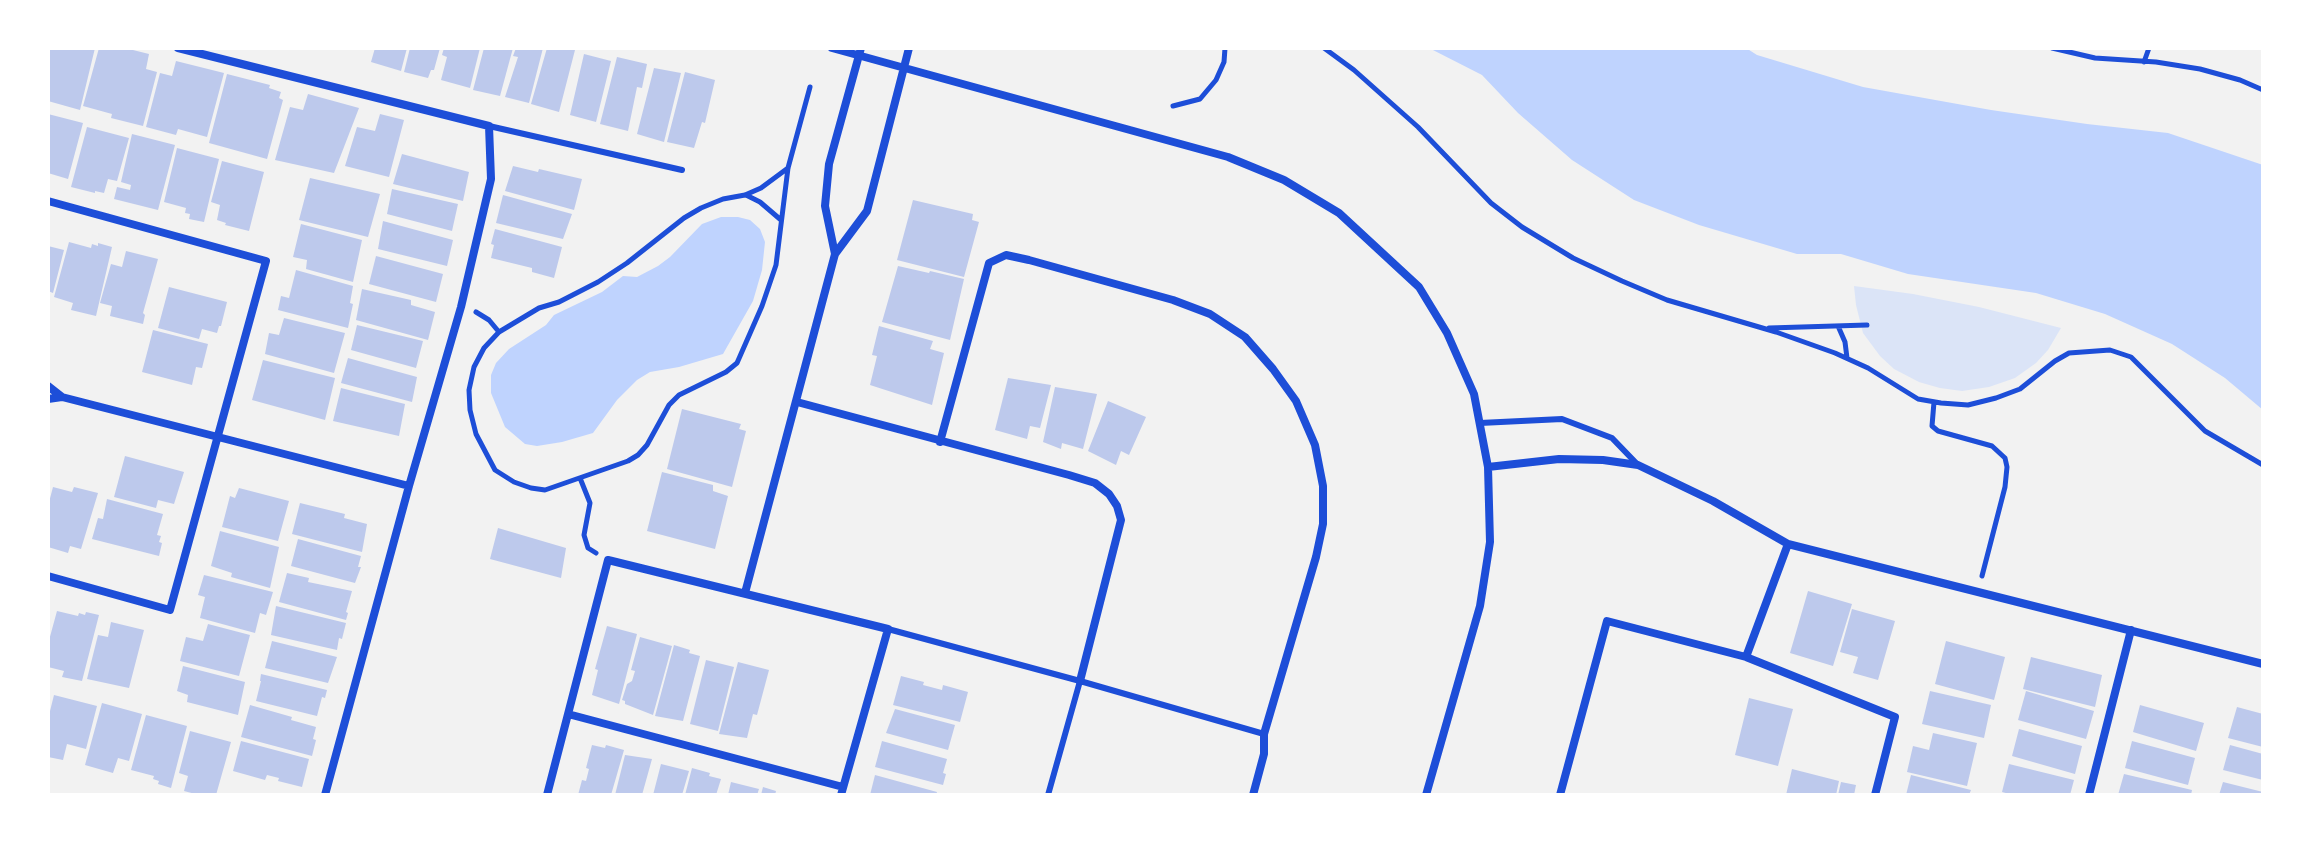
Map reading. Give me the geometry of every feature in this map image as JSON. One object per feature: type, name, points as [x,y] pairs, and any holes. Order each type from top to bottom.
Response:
[{"type":"street","points":[[178,48],[489,126],[491,179],[461,307],[325,795]]},
{"type":"street","points":[[832,48],[860,52],[1228,157],[1284,180],[1339,213],[1419,287],[1447,333],[1474,394],[1488,467],[1490,542],[1480,606],[1426,795]]},
{"type":"street","points":[[745,593],[835,254],[867,211],[909,48]]},
{"type":"street","points":[[835,254],[825,206],[828,172],[860,52]]},
{"type":"street","points":[[48,201],[266,261],[170,610],[48,576]]},
{"type":"street","points":[[940,442],[989,263],[1006,255],[1173,300],[1210,314],[1245,337],[1296,401],[1315,445],[1323,486],[1323,524],[1316,557],[1264,734],[1264,754],[1253,795]]},
{"type":"street","points":[[48,386],[62,397]]},
{"type":"street","points":[[48,399],[62,397],[409,486]]},
{"type":"street","points":[[797,402],[1082,479],[1095,483],[1109,494],[1121,520],[1080,681]]},
{"type":"street","points":[[1488,467],[1559,459],[1638,465],[1713,501],[1788,544],[2263,664]]},
{"type":"street","points":[[1746,657],[1788,544]]},
{"type":"street","points":[[547,795],[568,714],[608,560],[888,629],[842,791],[568,714]]},
{"type":"street","points":[[1560,795],[1607,621],[1746,657],[1895,717],[1875,795]]},
{"type":"street","points":[[2089,795],[2131,630]]},
{"type":"lane","points":[[489,126],[682,170]]},
{"type":"lane","points":[[1480,423],[1562,419],[1612,438],[1638,465]]},
{"type":"lane","points":[[888,629],[1264,734]]},
{"type":"lane","points":[[1048,795],[1080,681]]},
{"type":"path","points":[[1173,106],[1200,99],[1216,80],[1224,62],[1225,48]]},
{"type":"path","points":[[1324,48],[1354,70],[1418,127],[1491,203],[1522,227],[1573,258],[1622,281],[1667,300],[1764,328],[1847,359],[1868,368],[1918,399],[1934,402],[1968,405],[1996,398],[2020,389],[2069,353],[2110,350],[2131,357],[2205,431],[2263,465]]},
{"type":"path","points":[[2052,48],[2095,58],[2200,69],[2263,90]]},
{"type":"path","points":[[2144,62],[2149,48]]},
{"type":"path","points":[[788,168],[761,188],[701,208],[598,282],[559,302],[539,308],[499,332],[484,348],[474,367],[469,390],[476,434],[495,470],[514,482],[545,490],[628,461],[647,445],[669,405],[679,395],[726,372],[737,363],[776,265],[788,168],[810,87]]},
{"type":"path","points":[[745,195],[760,202],[781,220]]},
{"type":"path","points":[[461,307],[489,320],[499,332]]},
{"type":"path","points":[[1764,328],[1867,325]]},
{"type":"path","points":[[1838,326],[1845,342],[1847,359]]},
{"type":"path","points":[[1934,402],[1932,426],[1938,431],[1992,446],[2005,458],[2005,487],[1978,592]]},
{"type":"path","points":[[580,478],[590,503],[584,535],[588,548],[608,560]]},
{"type":"shaded area","points":[[1854,286],[1979,307],[2061,328],[2048,350],[2015,378],[1989,387],[1962,391],[1940,388],[1919,382],[1894,369],[1880,356],[1863,333]]},
{"type":"water","points":[[1429,48],[1746,48],[1757,55],[1863,87],[1991,110],[2168,133],[2263,165],[2263,410],[2225,378],[2172,344],[2105,314],[2036,293],[1908,274],[1841,254],[1797,254],[1699,225],[1634,200],[1572,160],[1518,113],[1482,75]]},
{"type":"water","points":[[721,217],[750,220],[760,229],[765,242],[762,270],[753,301],[723,354],[650,372],[617,400],[593,433],[537,446],[525,444],[505,427],[491,393],[491,375],[496,363],[509,349],[546,325],[554,315],[602,292],[623,276],[637,277],[658,266],[702,224]]},
{"type":"building","points":[[48,48],[95,48],[80,110],[48,101]]},
{"type":"building","points":[[99,48],[125,48],[149,54],[146,69],[157,72],[143,126],[111,118],[112,114],[83,106]]},
{"type":"building","points":[[375,48],[407,48],[401,71],[371,62]]},
{"type":"building","points":[[410,48],[440,48],[434,70],[428,78],[404,72]]},
{"type":"building","points":[[444,48],[480,48],[470,88],[441,80],[447,57],[442,55]]},
{"type":"building","points":[[484,48],[513,48],[500,96],[473,90]]},
{"type":"building","points":[[516,48],[543,48],[529,103],[505,97],[518,57],[513,56]]},
{"type":"building","points":[[547,48],[575,50],[559,112],[531,104]]},
{"type":"building","points":[[584,54],[611,61],[596,122],[570,115]]},
{"type":"building","points":[[617,57],[647,64],[642,88],[637,87],[628,131],[600,124]]},
{"type":"building","points":[[176,61],[224,73],[207,137],[178,129],[176,135],[146,127],[160,73],[172,76]]},
{"type":"building","points":[[654,68],[681,73],[664,142],[637,134]]},
{"type":"building","points":[[685,72],[715,80],[705,123],[702,122],[694,148],[667,142]]},
{"type":"building","points":[[227,74],[270,85],[269,88],[281,92],[279,98],[283,100],[267,159],[209,143]]},
{"type":"building","points":[[308,94],[359,108],[334,173],[275,160],[290,107],[303,110]]},
{"type":"building","points":[[48,114],[83,123],[68,179],[48,173]]},
{"type":"building","points":[[380,114],[404,120],[389,177],[345,166],[357,127],[375,131]]},
{"type":"building","points":[[87,127],[129,138],[117,181],[108,179],[104,193],[71,187]]},
{"type":"building","points":[[132,134],[175,145],[158,210],[114,199],[117,187],[130,190],[131,185],[121,182]]},
{"type":"building","points":[[177,148],[219,159],[204,222],[189,219],[186,208],[164,202]]},
{"type":"building","points":[[402,154],[469,172],[463,201],[393,184]]},
{"type":"building","points":[[222,161],[264,172],[249,231],[217,220],[220,205],[211,202]]},
{"type":"building","points":[[513,166],[582,179],[574,210],[505,191]]},
{"type":"building","points":[[310,178],[380,194],[368,237],[299,220]]},
{"type":"building","points":[[392,189],[458,204],[452,231],[387,214]]},
{"type":"building","points":[[503,195],[572,214],[563,239],[496,223]]},
{"type":"building","points":[[913,200],[973,214],[972,220],[979,222],[964,277],[897,260]]},
{"type":"building","points":[[383,221],[453,240],[447,266],[378,249]]},
{"type":"building","points":[[301,224],[362,240],[353,282],[306,269],[307,260],[293,257]]},
{"type":"building","points":[[495,229],[562,247],[554,278],[532,272],[532,268],[491,258]]},
{"type":"building","points":[[69,242],[91,248],[92,244],[98,246],[98,243],[112,247],[96,316],[71,310],[73,303],[54,297]]},
{"type":"building","points":[[48,246],[64,250],[53,293],[48,291]]},
{"type":"building","points":[[126,251],[158,259],[143,313],[143,324],[110,316],[112,306],[100,303],[111,264],[122,267]]},
{"type":"building","points":[[376,256],[443,274],[436,302],[369,284]]},
{"type":"building","points":[[898,266],[964,279],[950,340],[882,322]]},
{"type":"building","points":[[296,270],[353,286],[348,328],[278,310],[281,296],[289,298]]},
{"type":"building","points":[[169,287],[227,302],[217,333],[202,329],[199,339],[158,328]]},
{"type":"building","points":[[362,289],[411,300],[411,305],[435,312],[428,340],[356,320]]},
{"type":"building","points":[[284,318],[345,333],[334,373],[265,354],[269,333],[279,335]]},
{"type":"building","points":[[357,325],[423,341],[416,368],[351,350]]},
{"type":"building","points":[[879,326],[933,341],[930,349],[944,353],[932,405],[870,385],[877,356],[872,355]]},
{"type":"building","points":[[153,330],[208,344],[202,368],[196,367],[192,385],[142,372]]},
{"type":"building","points":[[348,358],[417,377],[412,402],[341,383]]},
{"type":"building","points":[[263,360],[335,378],[325,420],[252,400]]},
{"type":"building","points":[[1008,378],[1051,385],[1040,428],[1030,426],[1027,439],[995,430]]},
{"type":"building","points":[[1055,387],[1097,394],[1083,449],[1062,443],[1061,449],[1043,442]]},
{"type":"building","points":[[341,388],[405,404],[399,436],[333,421]]},
{"type":"building","points":[[1108,401],[1146,417],[1129,455],[1121,451],[1116,465],[1088,451]]},
{"type":"building","points":[[682,409],[741,424],[739,429],[746,431],[732,487],[667,469]]},
{"type":"building","points":[[125,456],[184,472],[174,504],[158,500],[156,508],[114,497]]},
{"type":"building","points":[[662,472],[713,485],[713,491],[728,496],[715,549],[647,531]]},
{"type":"building","points":[[53,487],[72,492],[74,487],[98,493],[81,549],[70,546],[68,553],[48,547],[48,506]]},
{"type":"building","points":[[239,488],[289,501],[278,541],[222,527],[230,496],[235,498]]},
{"type":"building","points":[[107,499],[163,514],[157,535],[161,536],[159,542],[162,543],[159,556],[92,539],[98,518],[103,519]]},
{"type":"building","points":[[300,503],[345,514],[344,518],[367,524],[362,552],[292,534]]},
{"type":"building","points":[[498,528],[566,548],[561,578],[490,559]]},
{"type":"building","points":[[220,531],[279,547],[270,588],[231,577],[232,573],[211,566]]},
{"type":"building","points":[[298,539],[361,556],[355,583],[291,566]]},
{"type":"building","points":[[287,573],[309,578],[308,582],[352,591],[346,620],[279,602]]},
{"type":"building","points":[[204,575],[273,592],[266,615],[260,613],[255,633],[200,618],[205,597],[198,595]]},
{"type":"building","points":[[1808,591],[1852,604],[1833,666],[1790,653]]},
{"type":"building","points":[[276,606],[346,623],[337,650],[271,635]]},
{"type":"building","points":[[1852,609],[1895,621],[1878,680],[1853,673],[1858,657],[1840,652]]},
{"type":"building","points":[[57,611],[78,616],[86,612],[99,615],[82,681],[62,677],[64,671],[48,667],[48,644]]},
{"type":"building","points":[[111,622],[144,630],[129,688],[87,679],[98,635],[108,637]]},
{"type":"building","points":[[208,624],[250,635],[239,676],[180,661],[186,637],[203,641]]},
{"type":"building","points":[[607,626],[637,634],[619,704],[592,695],[598,670],[595,669]]},
{"type":"building","points":[[640,637],[672,646],[653,715],[622,700],[635,671],[631,670]]},
{"type":"building","points":[[272,641],[337,657],[328,683],[265,668]]},
{"type":"building","points":[[1946,641],[2005,657],[1994,700],[1935,684]]},
{"type":"building","points":[[674,645],[700,656],[683,721],[655,716]]},
{"type":"building","points":[[2031,657],[2102,675],[2095,707],[2023,689]]},
{"type":"building","points":[[706,660],[734,667],[718,731],[690,724]]},
{"type":"building","points":[[738,662],[769,670],[757,715],[753,714],[747,738],[719,734]]},
{"type":"building","points":[[183,666],[245,682],[238,715],[187,702],[188,695],[177,691]]},
{"type":"building","points":[[261,674],[327,690],[317,716],[256,701]]},
{"type":"building","points":[[901,676],[942,690],[943,685],[968,692],[960,722],[893,705]]},
{"type":"building","points":[[1930,691],[1991,705],[1984,738],[1922,724]]},
{"type":"building","points":[[2026,691],[2094,711],[2086,739],[2018,720]]},
{"type":"building","points":[[54,695],[97,706],[86,749],[67,744],[63,760],[48,757],[48,719]]},
{"type":"building","points":[[1749,698],[1793,709],[1778,766],[1735,755]]},
{"type":"building","points":[[102,703],[142,714],[129,761],[118,758],[113,773],[85,765]]},
{"type":"building","points":[[250,705],[316,727],[312,756],[241,737]]},
{"type":"building","points":[[2140,705],[2204,723],[2196,751],[2133,732]]},
{"type":"building","points":[[2237,707],[2263,714],[2263,747],[2228,738]]},
{"type":"building","points":[[895,709],[955,725],[948,750],[886,733]]},
{"type":"building","points":[[146,715],[187,726],[171,788],[158,784],[154,776],[131,770]]},
{"type":"building","points":[[2019,729],[2082,746],[2075,774],[2012,756]]},
{"type":"building","points":[[190,731],[231,742],[216,795],[184,791],[188,776],[179,773]]},
{"type":"building","points":[[1933,733],[1977,743],[1967,786],[1907,772],[1913,746],[1929,750]]},
{"type":"building","points":[[241,741],[309,759],[302,787],[267,775],[265,780],[233,771]]},
{"type":"building","points":[[882,741],[947,759],[943,785],[875,767]]},
{"type":"building","points":[[2132,741],[2195,758],[2188,785],[2125,768]]},
{"type":"building","points":[[592,745],[624,750],[611,795],[578,795],[582,780],[586,781]]},
{"type":"building","points":[[2230,745],[2263,754],[2263,780],[2223,770]]},
{"type":"building","points":[[625,755],[652,759],[642,795],[615,795]]},
{"type":"building","points":[[661,764],[689,771],[682,795],[653,795]]},
{"type":"building","points":[[2009,764],[2074,780],[2070,795],[2013,795],[2002,792]]},
{"type":"building","points":[[692,768],[721,779],[716,795],[685,795]]},
{"type":"building","points":[[1792,769],[1839,781],[1836,795],[1786,795]]},
{"type":"building","points":[[2124,774],[2192,790],[2191,795],[2118,795]]},
{"type":"building","points":[[875,775],[937,792],[936,795],[870,795]]},
{"type":"building","points":[[1911,775],[1971,790],[1969,795],[1906,795]]},
{"type":"building","points":[[731,782],[759,789],[757,795],[728,795]]},
{"type":"building","points":[[1841,782],[1856,785],[1854,795],[1838,795]]},
{"type":"building","points":[[2223,782],[2263,792],[2263,795],[2219,795]]},
{"type":"building","points":[[763,787],[776,791],[775,795],[761,795]]}]
